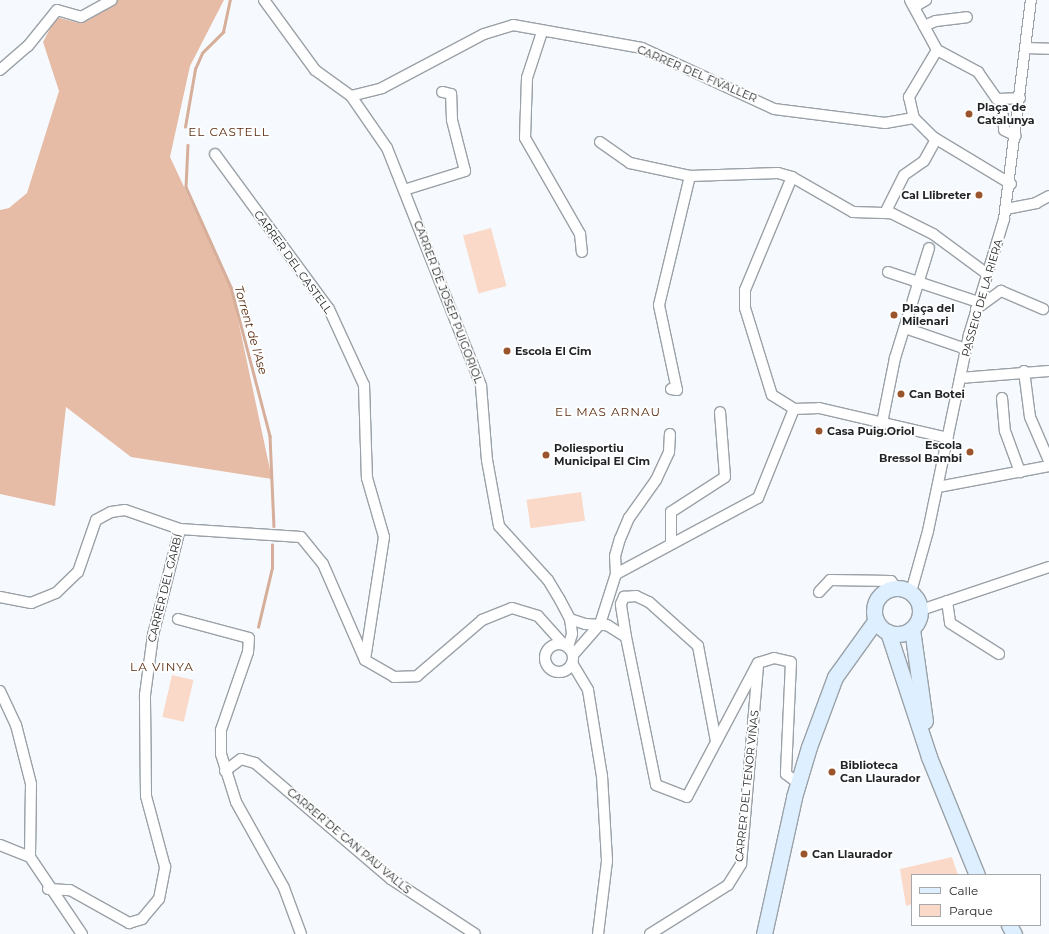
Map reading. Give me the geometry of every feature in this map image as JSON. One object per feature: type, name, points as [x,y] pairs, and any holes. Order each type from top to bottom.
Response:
[{"type":"street","points":[[0,70],[28,46],[57,5],[81,17],[112,0]]},
{"type":"street","name":"CARRER DE JOSEP PUIGORIOL","points":[[264,0],[315,70],[351,96],[387,148],[481,386],[487,460],[499,526],[548,580],[570,619],[571,630],[569,652]]},
{"type":"street","points":[[926,0],[912,3],[937,50],[978,72],[997,99],[1020,98]]},
{"type":"street","name":"PASSEIG DE LA RIERA","points":[[911,592],[938,487],[966,349],[977,306],[1006,209],[1011,184],[1031,0]]},
{"type":"street","points":[[924,26],[936,21],[967,17]]},
{"type":"street","name":"CARRER DEL FIVALLER","points":[[351,96],[382,88],[484,34],[513,25],[542,32],[642,48],[774,109],[885,124],[914,118]]},
{"type":"street","points":[[542,32],[527,78],[525,138],[580,234],[582,252]]},
{"type":"street","points":[[1025,48],[1049,49]]},
{"type":"street","points":[[937,50],[909,97],[914,118],[936,139],[1011,184]]},
{"type":"street","points":[[404,190],[465,171],[452,120],[451,94],[442,92]]},
{"type":"street","points":[[1001,99],[1004,130],[1016,136]]},
{"type":"street","points":[[885,213],[904,175],[924,161],[936,139]]},
{"type":"street","points":[[600,142],[630,163],[690,176],[778,173],[792,177],[854,212],[885,213],[933,234],[987,274]]},
{"type":"street","name":"CARRER DEL CASTELL","points":[[215,154],[329,309],[364,385],[367,478],[384,538],[365,660]]},
{"type":"street","points":[[671,389],[677,390],[659,305],[690,176]]},
{"type":"street","points":[[792,177],[745,290],[745,308],[772,395],[794,409],[819,408],[948,438]]},
{"type":"street","points":[[1006,209],[1036,203],[1049,196]]},
{"type":"street","points":[[1036,203],[1049,206]]},
{"type":"street","points":[[882,423],[895,358],[929,248]]},
{"type":"street","points":[[888,272],[918,282],[977,306],[1001,291],[1043,310]]},
{"type":"street","points":[[908,329],[966,349]]},
{"type":"street","points":[[1024,371],[1030,417],[1049,461]]},
{"type":"street","points":[[960,378],[1024,371],[1049,371]]},
{"type":"street","points":[[1002,398],[1005,431],[1020,472]]},
{"type":"street","points":[[616,574],[758,498],[794,409]]},
{"type":"street","points":[[671,544],[671,512],[725,477],[720,412]]},
{"type":"street","points":[[565,671],[569,652],[600,624],[616,574],[615,556],[620,539],[629,518],[656,480],[669,452],[670,434]]},
{"type":"street","points":[[938,487],[1049,466]]},
{"type":"street","points":[[0,597],[31,603],[56,593],[78,572],[96,520],[111,512],[125,510],[180,528],[301,537],[323,564],[365,660],[394,677],[416,676],[470,628],[497,612],[524,609],[555,633],[569,652],[580,677],[588,690],[602,776],[607,860],[598,934]]},
{"type":"street","name":"CARRER DEL GARBÍ","points":[[48,889],[70,890],[129,923],[142,919],[159,899],[165,868],[146,796],[146,695],[153,635],[180,528]]},
{"type":"street","points":[[929,757],[912,629],[921,610],[1049,567]]},
{"type":"street","points":[[819,592],[830,580],[891,581],[896,588]]},
{"type":"street","points":[[764,934],[798,783],[832,684],[848,654],[876,620],[876,601],[882,594],[896,588],[911,592],[921,610]]},
{"type":"street","points":[[716,741],[698,646],[649,602],[636,596],[624,597],[621,604],[626,637],[656,784],[687,797],[758,663],[774,658],[791,662],[786,774],[798,783]]},
{"type":"street","points":[[947,601],[950,623],[999,654]]},
{"type":"street","points":[[178,619],[249,638],[248,652],[221,730],[225,771],[247,825],[284,888],[301,934]]},
{"type":"street","points":[[570,619],[585,624],[600,624],[626,637]]},
{"type":"street","points":[[876,620],[888,632],[929,757],[977,874]]},
{"type":"street","points":[[545,624],[549,648],[545,656],[548,666],[555,671],[565,671],[580,677]]},
{"type":"street","points":[[888,632],[900,634],[912,629]]},
{"type":"street","points":[[555,633],[571,630]]},
{"type":"street","points":[[549,648],[569,652]]},
{"type":"street","name":"CARRER DEL TENOR VIÑAS","points":[[650,934],[728,885],[741,864],[758,663]]},
{"type":"street","points":[[0,691],[16,725],[31,784],[30,857],[48,889],[82,934]]},
{"type":"street","name":"CARRER DE CAN PAU VALLS","points":[[225,771],[241,759],[255,763],[391,879],[475,934]]},
{"type":"street","points":[[0,845],[30,857]]},
{"type":"green space","points":[[491,228],[507,286],[479,293],[463,236]]},
{"type":"green space","points":[[581,492],[585,521],[531,528],[527,500]]},
{"type":"green space","points":[[172,675],[193,680],[184,722],[162,717]]},
{"type":"green space","points":[[952,857],[958,874],[911,874],[911,904],[906,906],[900,869]]},
{"type":"shaded area","points":[[111,0],[224,0],[190,66],[170,157],[231,287],[272,479],[131,457],[66,407],[55,506],[0,494],[0,210],[9,208],[27,193],[59,91],[43,42],[56,17],[79,23]]},
{"type":"waterway","name":"Torrent de l'Ase","points":[[185,127],[195,69],[202,53],[223,32],[230,0]]},
{"type":"waterway","name":"Torrent de l'Ase","points":[[188,145],[186,187],[231,287],[270,436],[274,526]]},
{"type":"waterway","name":"Torrent de l'Ase","points":[[258,627],[272,568],[272,545]]},
{"type":"place","name":"Plaça de Catalunya","points":[[969,114]]},
{"type":"place","name":"Cal Llibreter","points":[[979,195]]},
{"type":"place","name":"Plaça del Milenari","points":[[894,315]]},
{"type":"place","name":"Escola El Cim","points":[[507,351]]},
{"type":"place","name":"Can Botei","points":[[901,394]]},
{"type":"place","name":"Casa Puig.Oriol","points":[[819,431]]},
{"type":"place","name":"Escola Bressol Bambi","points":[[970,452]]},
{"type":"place","name":"Poliesportiu Municipal El Cim","points":[[546,455]]},
{"type":"place","name":"Biblioteca Can Llaurador","points":[[832,772]]},
{"type":"place","name":"Can Llaurador","points":[[804,854]]},
{"type":"district","name":"EL CASTELL","points":[[229,132]]},
{"type":"district","name":"EL MAS ARNAU","points":[[608,412]]},
{"type":"district","name":"LA VINYA","points":[[162,667]]}]
